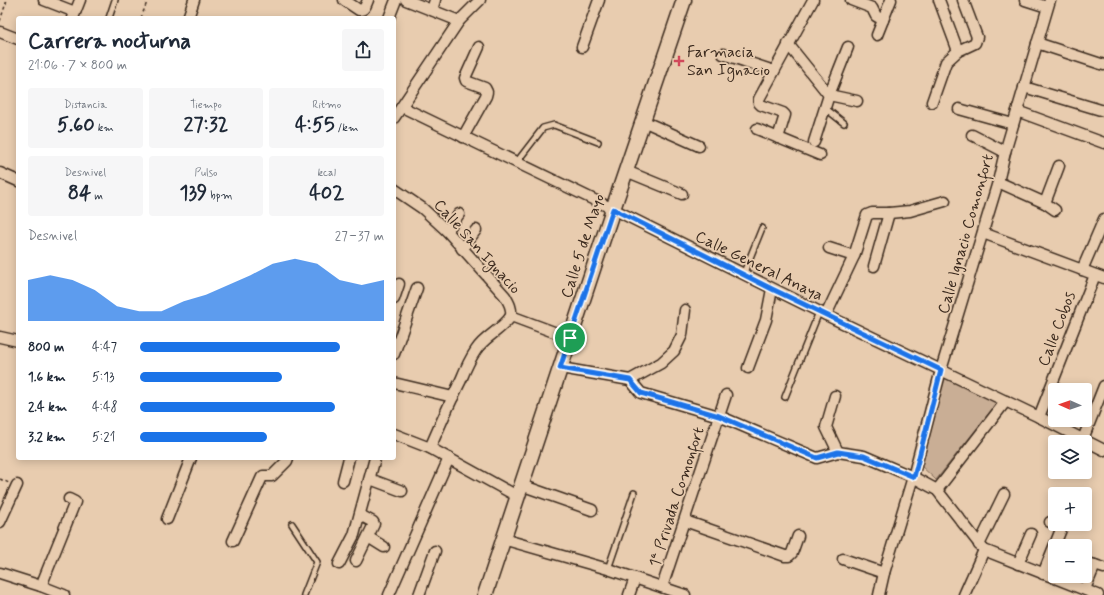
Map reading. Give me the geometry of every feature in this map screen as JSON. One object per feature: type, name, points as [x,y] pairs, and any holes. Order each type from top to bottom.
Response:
[{"type":"street","points":[[44,0],[74,15],[80,0]]},
{"type":"street","points":[[189,16],[194,0]]},
{"type":"street","points":[[344,0],[361,11],[368,0]]},
{"type":"street","points":[[390,16],[396,0]]},
{"type":"street","points":[[406,0],[434,5],[459,21]]},
{"type":"street","points":[[396,115],[459,21],[480,0]]},
{"type":"street","points":[[582,47],[599,0]]},
{"type":"street","name":"Calle 5 de Mayo","points":[[485,595],[684,0]]},
{"type":"street","points":[[778,138],[785,115],[761,105],[759,103],[759,99],[813,0]]},
{"type":"street","points":[[851,0],[872,8],[876,16],[883,20]]},
{"type":"street","points":[[877,35],[891,0]]},
{"type":"street","points":[[939,0],[958,51]]},
{"type":"street","points":[[932,102],[946,62],[958,51],[975,43],[977,37],[963,0]]},
{"type":"street","points":[[1025,0],[1048,4]]},
{"type":"street","name":"Calle Ignacio Comonfort","points":[[880,595],[884,573],[914,477],[941,370],[998,182],[1013,124],[1048,4]]},
{"type":"street","points":[[0,32],[16,38]]},
{"type":"street","points":[[1037,43],[1104,65]]},
{"type":"street","points":[[788,44],[829,95],[857,101]]},
{"type":"street","points":[[814,142],[829,95],[848,47]]},
{"type":"street","points":[[463,137],[487,92],[485,88],[466,81],[465,78],[479,48]]},
{"type":"street","points":[[723,54],[774,71]]},
{"type":"street","points":[[1024,87],[1104,111]]},
{"type":"street","name":"Calle General Anaya","points":[[402,107],[613,209],[823,314],[1075,435]]},
{"type":"street","points":[[959,109],[1013,124]]},
{"type":"street","points":[[1017,111],[1104,143]]},
{"type":"street","points":[[643,121],[699,146]]},
{"type":"street","points":[[757,129],[820,156]]},
{"type":"street","points":[[972,135],[1006,152]]},
{"type":"street","points":[[1045,203],[1059,166]]},
{"type":"street","points":[[626,171],[682,194]]},
{"type":"street","points":[[0,173],[16,180]]},
{"type":"street","points":[[998,182],[1045,203],[1055,210]]},
{"type":"street","name":"Calle San Ignacio","points":[[396,192],[422,208],[447,232],[505,296],[512,310],[511,316]]},
{"type":"street","points":[[823,314],[854,256],[867,215],[872,213],[910,211],[945,201]]},
{"type":"street","points":[[874,266],[888,213]]},
{"type":"street","points":[[447,232],[459,214]]},
{"type":"street","points":[[1082,270],[1104,219]]},
{"type":"street","points":[[462,249],[476,230]]},
{"type":"street","points":[[982,233],[1099,276]]},
{"type":"street","points":[[830,248],[854,256]]},
{"type":"street","name":"Calle Cobos","points":[[1040,417],[1099,276]]},
{"type":"street","points":[[396,293],[399,284]]},
{"type":"street","points":[[396,348],[417,288]]},
{"type":"street","points":[[748,368],[766,320],[772,289]]},
{"type":"street","points":[[560,368],[630,380],[661,363],[674,351],[682,335],[685,310]]},
{"type":"street","points":[[430,448],[477,349],[484,341],[507,322],[511,316],[570,338]]},
{"type":"street","points":[[0,337],[16,341]]},
{"type":"street","points":[[630,380],[641,393],[719,416],[817,458],[838,452],[864,456],[914,477],[937,490],[982,548],[1018,564],[1086,589],[1098,595]]},
{"type":"street","points":[[396,383],[453,397]]},
{"type":"street","points":[[1085,435],[1104,386]]},
{"type":"street","name":"1ª Privada Comonfort","points":[[503,539],[608,569],[662,587],[726,395]]},
{"type":"street","points":[[835,396],[826,427],[838,452]]},
{"type":"street","points":[[937,490],[1006,401]]},
{"type":"street","points":[[396,435],[430,448],[519,491],[592,510]]},
{"type":"street","name":"Calle General Anaya","points":[[1092,444],[1104,450]]},
{"type":"street","points":[[388,595],[449,458]]},
{"type":"street","points":[[167,519],[190,460]]},
{"type":"street","points":[[233,541],[262,477],[272,476],[287,460]]},
{"type":"street","points":[[343,481],[349,460]]},
{"type":"street","points":[[339,564],[354,535],[375,460]]},
{"type":"street","points":[[370,479],[402,491]]},
{"type":"street","points":[[0,522],[17,485]]},
{"type":"street","points":[[964,595],[1004,494]]},
{"type":"street","points":[[41,586],[75,502],[69,499]]},
{"type":"street","points":[[356,561],[374,524],[360,515]]},
{"type":"street","points":[[685,521],[785,556],[789,556],[792,553],[798,536]]},
{"type":"street","points":[[1043,574],[1060,531]]},
{"type":"street","points":[[1018,564],[1031,534]]},
{"type":"street","points":[[368,537],[384,547]]},
{"type":"street","points":[[419,595],[435,551]]},
{"type":"street","points":[[843,559],[884,573]]},
{"type":"street","points":[[1086,589],[1100,566]]},
{"type":"street","points":[[0,573],[62,594]]},
{"type":"street","points":[[629,595],[635,578]]},
{"type":"street","points":[[662,587],[685,595]]},
{"type":"lane","points":[[110,16],[115,0]]},
{"type":"lane","points":[[825,108],[844,123]]},
{"type":"lane","points":[[516,163],[543,128],[554,126],[598,142]]},
{"type":"lane","points":[[743,275],[762,228]]},
{"type":"lane","points":[[785,397],[823,314]]},
{"type":"lane","points":[[608,569],[634,493]]},
{"type":"lane","points":[[292,524],[317,562],[304,595]]},
{"type":"path","points":[[0,21],[7,0]]},
{"type":"path","points":[[142,16],[147,2]]},
{"type":"shaded area","points":[[945,374],[994,397],[996,404],[936,480],[919,464]]},
{"type":"place","name":"Farmacia San Ignacio","points":[[679,61]]},
{"type":"route","points":[[613,209],[826,316],[941,370],[914,477],[864,456],[838,452],[817,458],[719,416],[641,393],[630,380],[560,368],[570,338],[613,209]]}]
